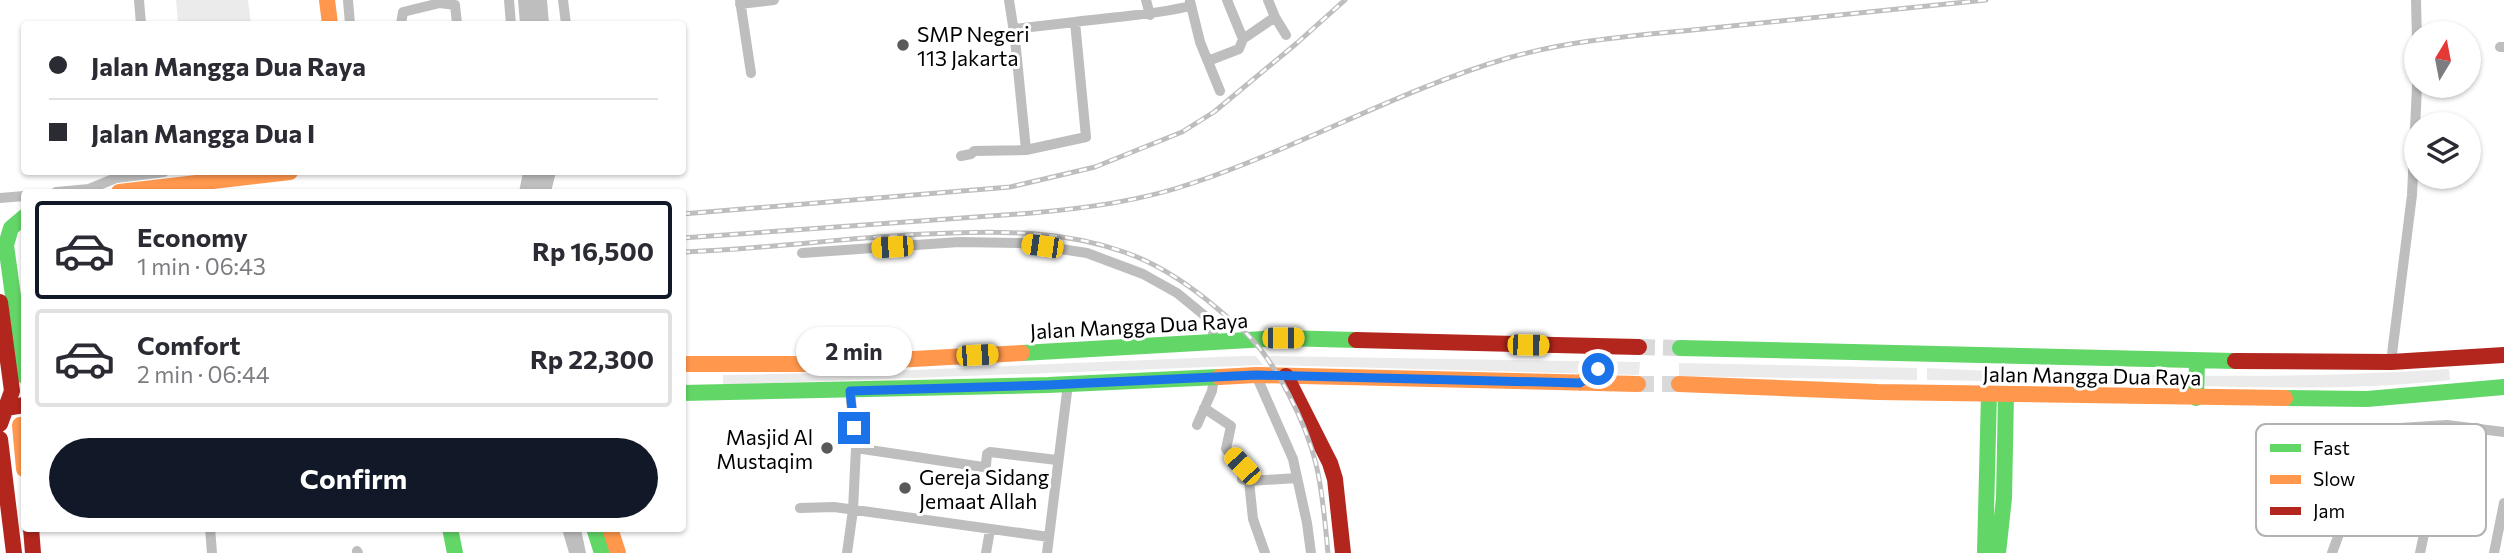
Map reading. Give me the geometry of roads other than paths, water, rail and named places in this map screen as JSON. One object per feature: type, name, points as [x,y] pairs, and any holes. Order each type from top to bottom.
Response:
[{"type":"main road","points":[[327,0],[330,21]]},
{"type":"main road","points":[[145,189],[264,175]]},
{"type":"main road","points":[[21,218],[4,235],[21,354]]},
{"type":"main road","points":[[0,302],[12,391],[0,426],[21,425]]},
{"type":"main road","name":"Jalan Mangga Dua Raya","points":[[686,364],[821,364],[1215,341],[1321,338],[1639,347]]},
{"type":"main road","points":[[1580,383],[1598,369],[1601,361],[1587,346]]},
{"type":"main road","name":"Jalan Mangga Dua Raya","points":[[1680,348],[2197,361],[2504,355]]},
{"type":"main road","points":[[865,361],[867,391]]},
{"type":"main road","points":[[2196,398],[2197,361]]},
{"type":"main road","points":[[686,393],[867,391],[1256,375],[1638,384]]},
{"type":"main road","points":[[1286,376],[1330,463],[1335,479],[1343,553]]},
{"type":"main road","points":[[1303,407],[1308,392],[1318,377]]},
{"type":"main road","name":"Jalan Mangga Dua Raya","points":[[1679,384],[1761,389],[2367,399],[2504,387]]},
{"type":"main road","points":[[1985,553],[1998,394]]},
{"type":"main road","points":[[1998,394],[2004,498],[1998,553]]},
{"type":"main road","points":[[0,439],[14,553]]},
{"type":"main road","points":[[31,532],[33,553]]},
{"type":"main road","points":[[451,532],[455,553]]},
{"type":"main road","points":[[595,532],[602,553]]},
{"type":"main road","points":[[611,532],[618,553]]},
{"type":"street","points":[[139,0],[141,21]]},
{"type":"street","points":[[348,0],[350,21]]},
{"type":"street","points":[[509,0],[511,21]]},
{"type":"street","points":[[563,0],[566,21]]},
{"type":"street","points":[[751,73],[740,2],[774,0]]},
{"type":"street","points":[[1009,0],[1026,150]]},
{"type":"street","points":[[1146,0],[1150,15]]},
{"type":"street","points":[[1227,0],[1243,39]]},
{"type":"street","points":[[2416,0],[2417,21]]},
{"type":"street","points":[[1273,2],[1275,17],[1286,35]]},
{"type":"street","points":[[402,21],[403,12],[440,3],[455,5],[457,21]]},
{"type":"street","points":[[1014,29],[1118,16],[1150,15],[1190,3],[1200,42],[1220,91]]},
{"type":"street","points":[[1208,61],[1239,49],[1243,39],[1275,17]]},
{"type":"street","points":[[961,156],[974,151],[1026,150],[1086,137],[1075,22]]},
{"type":"street","points":[[2392,356],[2412,195],[2416,98]]},
{"type":"street","points":[[89,189],[132,175]]},
{"type":"street","points":[[0,198],[21,196]]},
{"type":"street","points":[[802,253],[959,242],[1020,243],[1087,253],[1143,274],[1177,293],[1210,320],[1215,341]]},
{"type":"street","points":[[1256,375],[1289,450],[1311,553]]},
{"type":"street","points":[[1197,425],[1212,391],[1214,377]]},
{"type":"street","points":[[1047,553],[1068,384]]},
{"type":"street","points":[[847,553],[853,510],[856,448],[850,391]]},
{"type":"street","points":[[1204,408],[1231,426],[1226,449],[1242,466],[1242,479],[1249,481],[1297,478]]},
{"type":"street","points":[[2486,430],[2504,432]]},
{"type":"street","points":[[856,448],[983,467],[986,465],[987,453],[990,452],[1057,460]]},
{"type":"street","points":[[1249,481],[1253,519],[1265,553]]},
{"type":"street","points":[[2494,553],[2504,503]]},
{"type":"street","points":[[800,508],[834,507],[1049,537]]},
{"type":"street","points":[[986,553],[990,530]]},
{"type":"street","points":[[211,532],[212,553]]},
{"type":"street","points":[[2333,553],[2339,536]]},
{"type":"tunnel","points":[[1639,347],[1680,348]]},
{"type":"tunnel","points":[[1638,384],[1679,384]]},
{"type":"railway","points":[[686,214],[1010,187],[1095,167],[1182,132],[1214,112],[1345,0]]},
{"type":"railway","points":[[686,238],[1032,213],[1114,203],[1154,195],[1233,169],[1428,86],[1533,52],[1635,36],[1986,0]]},
{"type":"railway","points":[[686,252],[918,234],[996,232],[1082,240],[1150,263],[1186,284],[1208,301],[1247,334],[1269,361],[1298,413],[1316,464],[1328,553]]},
{"type":"place","name":"SMP Negeri 113 Jakarta","points":[[903,45]]},
{"type":"place","name":"Masjid Al Mustaqim","points":[[827,448]]},
{"type":"place","name":"Gereja Sidang Jemaat Allah","points":[[905,488]]}]
